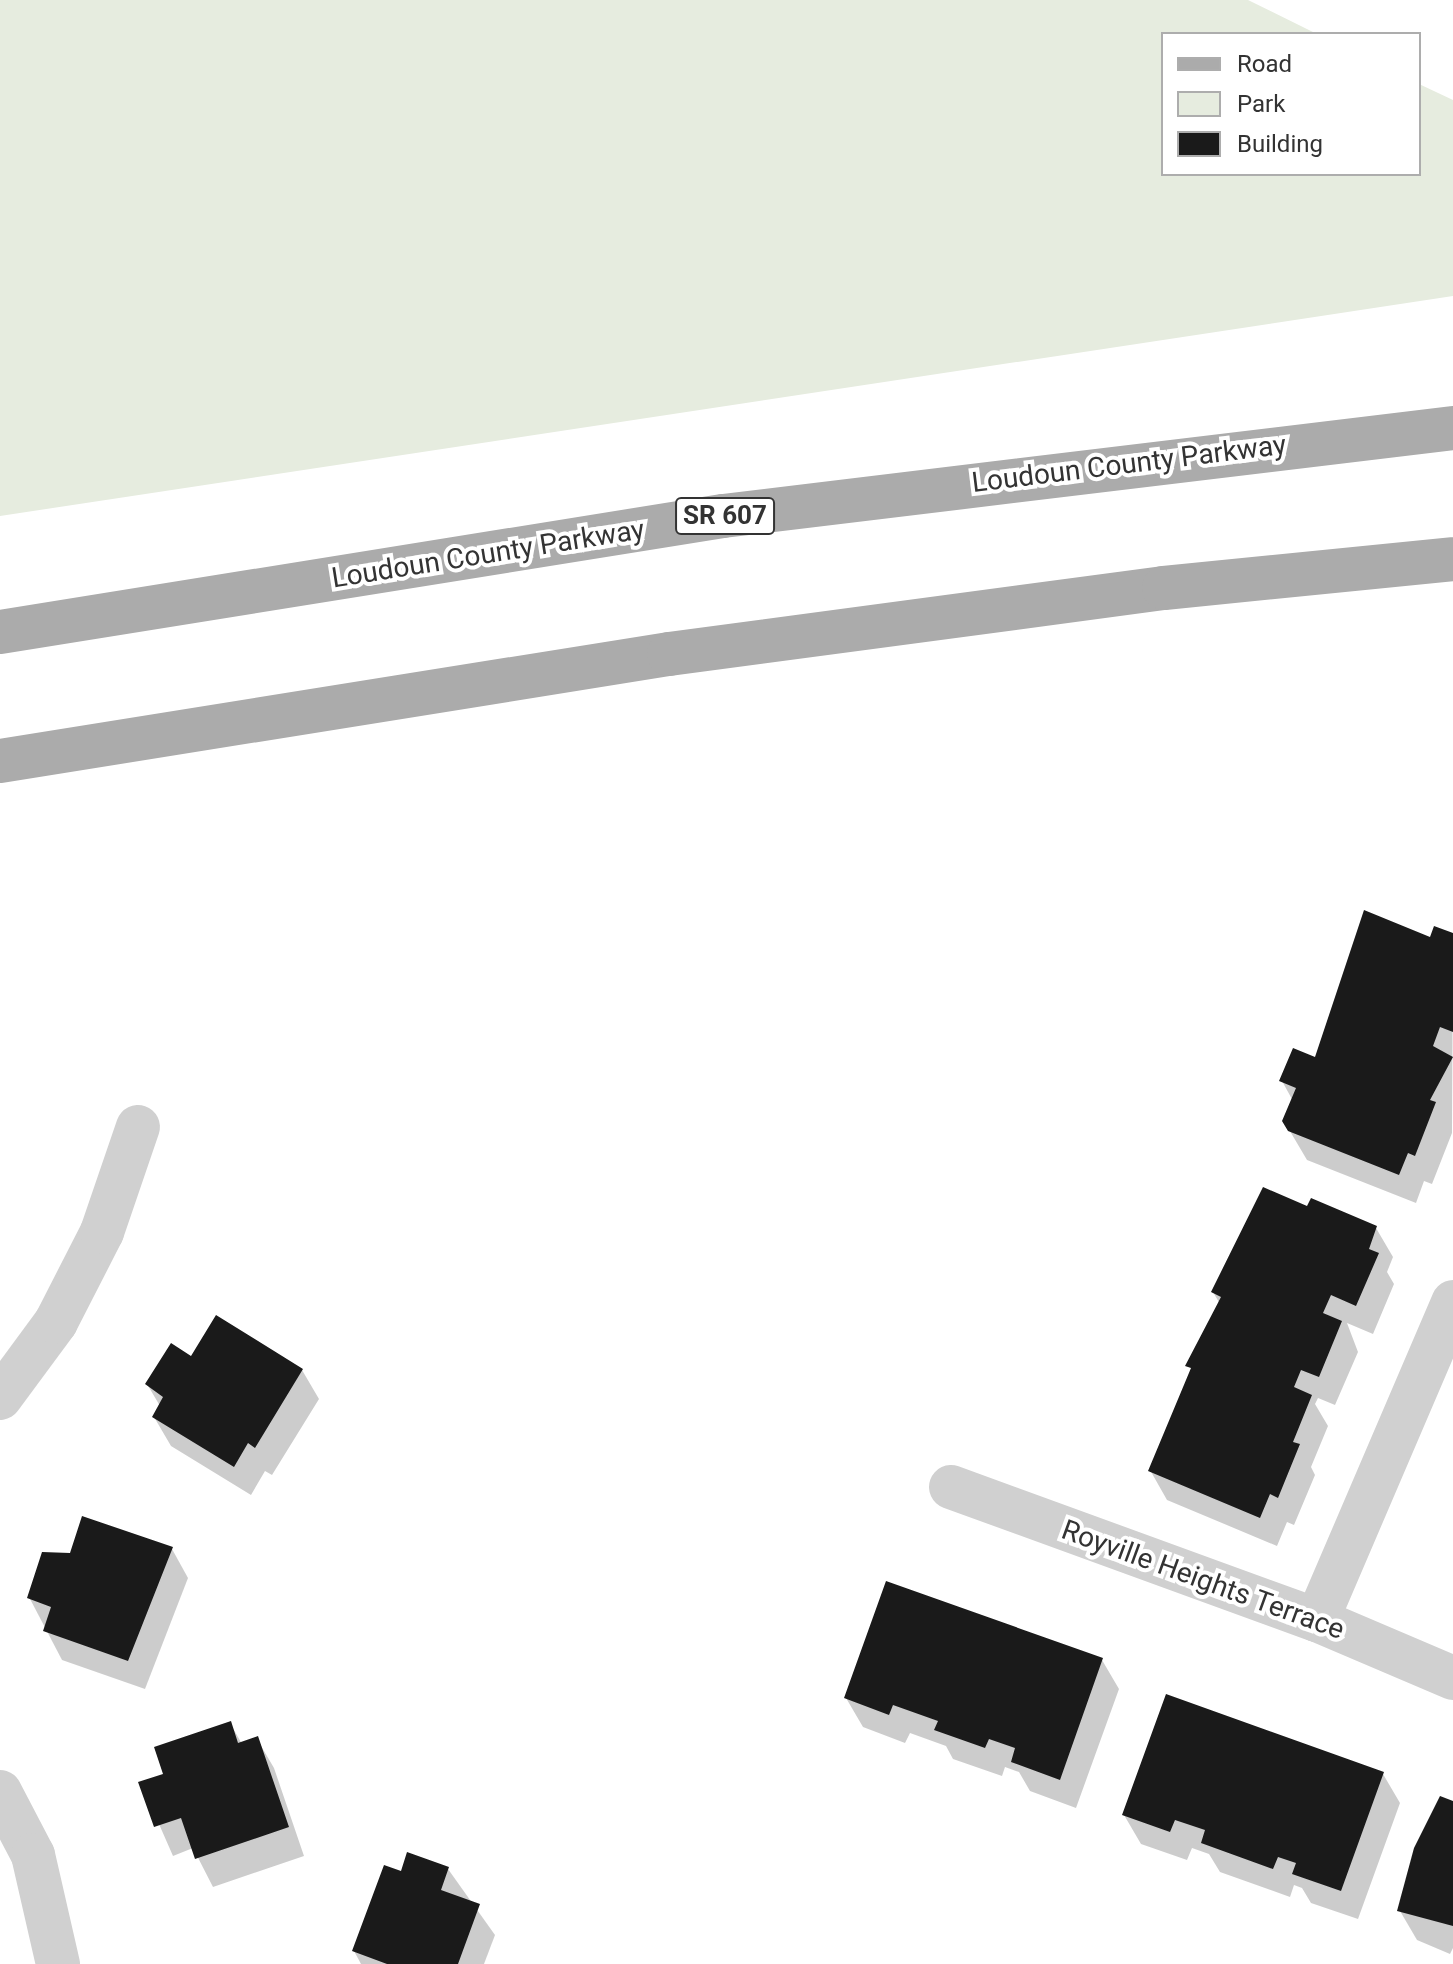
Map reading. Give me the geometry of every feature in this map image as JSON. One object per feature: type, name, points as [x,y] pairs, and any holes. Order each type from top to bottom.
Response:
[{"type":"main road","name":"Loudoun County Parkway","points":[[0,632],[723,516],[1453,428]]},
{"type":"main road","points":[[0,761],[669,654],[1164,588],[1453,559]]},
{"type":"street","points":[[0,1398],[56,1322],[102,1232],[138,1127]]},
{"type":"street","points":[[1317,1620],[1453,1302]]},
{"type":"street","name":"Royville Heights Terrace","points":[[951,1487],[1317,1620],[1453,1678]]},
{"type":"street","points":[[0,1792],[33,1855],[58,1964]]},
{"type":"green space","points":[[0,0],[1248,0],[1313,32],[1161,32],[1161,176],[1421,176],[1421,85],[1453,100],[1453,296],[0,516]]},
{"type":"building","points":[[1364,910],[1430,937],[1434,926],[1453,933],[1453,1032],[1440,1027],[1433,1046],[1453,1057],[1430,1100],[1436,1102],[1415,1156],[1408,1153],[1399,1175],[1288,1131],[1282,1121],[1296,1088],[1279,1081],[1293,1048],[1315,1057]]},
{"type":"building","points":[[1263,1187],[1307,1206],[1311,1198],[1377,1226],[1369,1249],[1379,1253],[1356,1306],[1331,1295],[1323,1313],[1342,1321],[1319,1377],[1301,1370],[1294,1387],[1312,1395],[1293,1442],[1300,1444],[1278,1498],[1270,1494],[1260,1518],[1148,1471],[1191,1368],[1185,1366],[1221,1297],[1211,1292]]},
{"type":"building","points":[[216,1315],[303,1369],[255,1448],[248,1443],[234,1467],[152,1417],[163,1397],[145,1384],[171,1343],[191,1356]]},
{"type":"building","points":[[82,1516],[173,1547],[128,1661],[43,1631],[51,1607],[27,1598],[42,1552],[70,1553]]},
{"type":"building","points":[[886,1581],[1103,1658],[1060,1780],[1011,1762],[1015,1748],[989,1739],[985,1748],[934,1730],[938,1721],[893,1705],[889,1715],[844,1698]]},
{"type":"building","points":[[1166,1694],[1384,1772],[1341,1891],[1292,1874],[1296,1863],[1278,1857],[1273,1869],[1201,1843],[1205,1830],[1175,1820],[1170,1832],[1122,1815]]},
{"type":"building","points":[[231,1721],[238,1743],[258,1736],[289,1827],[195,1859],[181,1818],[154,1827],[138,1782],[163,1774],[154,1747]]},
{"type":"building","points":[[1440,1796],[1453,1801],[1453,1926],[1397,1911],[1414,1848]]},
{"type":"building","points":[[407,1852],[449,1867],[441,1890],[480,1904],[458,1964],[387,1964],[352,1951],[384,1865],[401,1871]]}]
